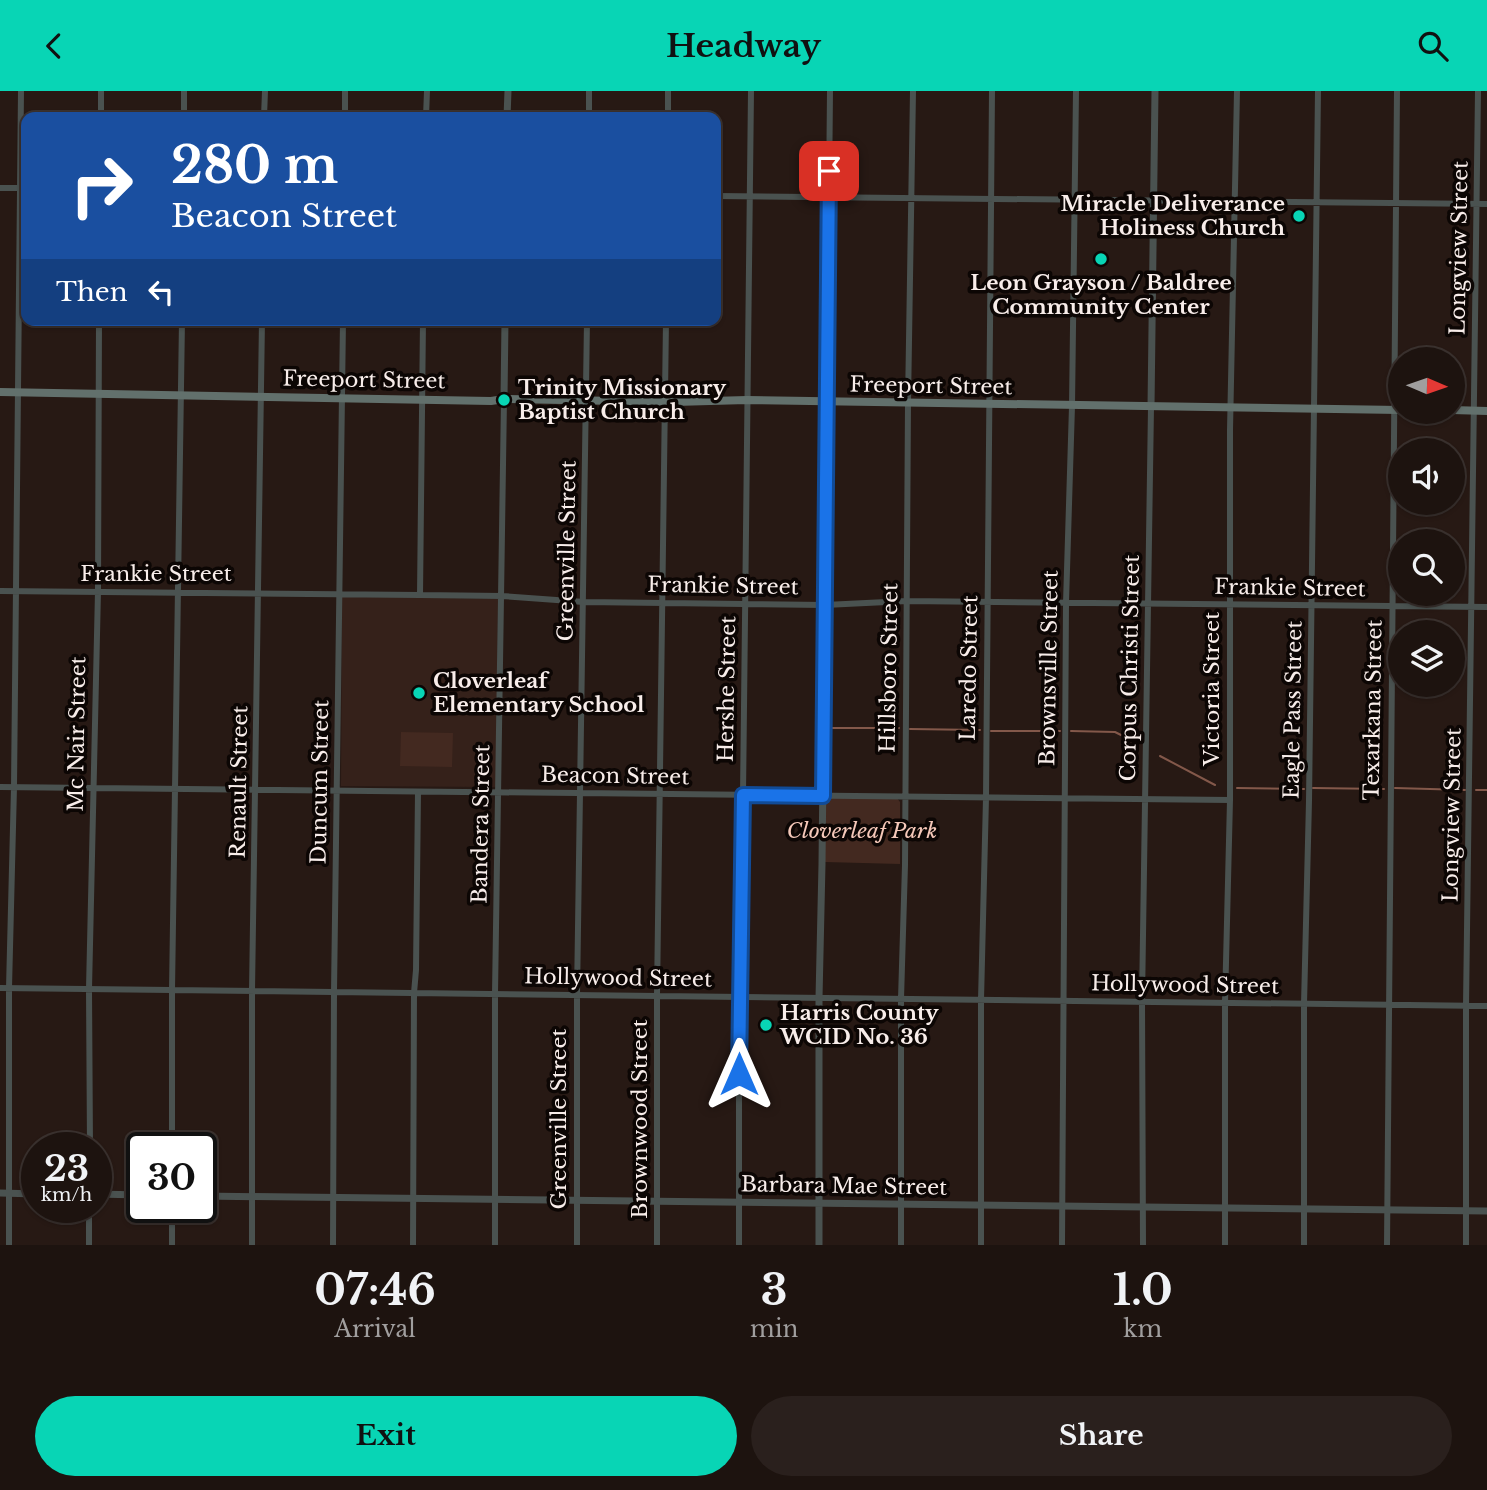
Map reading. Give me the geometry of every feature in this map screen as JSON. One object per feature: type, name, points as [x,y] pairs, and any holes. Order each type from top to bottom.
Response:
[{"type":"main road","name":"Freeport Street","points":[[0,392],[491,401],[747,400],[1388,410]]},
{"type":"main road","points":[[1465,411],[1487,411]]},
{"type":"street","points":[[21,91],[21,112]]},
{"type":"street","points":[[101,91],[101,112]]},
{"type":"street","points":[[184,91],[184,112]]},
{"type":"street","points":[[264,112],[265,91]]},
{"type":"street","points":[[345,91],[345,112]]},
{"type":"street","points":[[426,91],[426,112]]},
{"type":"street","points":[[507,112],[508,91]]},
{"type":"street","points":[[589,91],[589,112]]},
{"type":"street","points":[[668,91],[668,112]]},
{"type":"street","name":"Hershe Street","points":[[739,1245],[739,997],[751,91]]},
{"type":"street","points":[[819,1245],[819,998],[830,91]]},
{"type":"street","name":"Hillsboro Street","points":[[901,1245],[901,999],[913,91]]},
{"type":"street","name":"Laredo Street","points":[[981,1245],[981,1000],[986,798],[992,91]]},
{"type":"street","name":"Brownsville Street","points":[[1062,1245],[1066,603],[1072,406],[1076,91]]},
{"type":"street","name":"Corpus Christi Street","points":[[1143,1245],[1142,1001],[1155,91]]},
{"type":"street","name":"Victoria Street","points":[[1226,1245],[1229,604],[1237,91]]},
{"type":"street","name":"Eagle Pass Street","points":[[1304,1245],[1304,1004],[1318,91]]},
{"type":"street","name":"Texarkana Street","points":[[1396,91],[1397,347]]},
{"type":"street","name":"Longview Street","points":[[1466,1245],[1466,1006],[1478,91]]},
{"type":"street","points":[[0,188],[21,188]]},
{"type":"street","points":[[721,196],[1487,204]]},
{"type":"street","points":[[9,1245],[9,988],[21,270]]},
{"type":"street","name":"Mc Nair Street","points":[[90,1132],[89,989],[99,326]]},
{"type":"street","points":[[172,1132],[182,326]]},
{"type":"street","name":"Renault Street","points":[[251,1245],[262,326]]},
{"type":"street","name":"Duncum Street","points":[[333,1245],[343,326]]},
{"type":"street","points":[[420,595],[423,326]]},
{"type":"street","name":"Bandera Street","points":[[495,1245],[495,994],[505,326]]},
{"type":"street","name":"Greenville Street","points":[[577,1245],[577,995],[587,326]]},
{"type":"street","name":"Brownwood Street","points":[[657,1245],[657,996],[666,326]]},
{"type":"street","name":"Texarkana Street","points":[[1393,529],[1397,424]]},
{"type":"street","name":"Frankie Street","points":[[0,591],[502,596],[584,602],[825,605],[987,601],[1388,606]]},
{"type":"street","name":"Texarkana Street","points":[[1387,1245],[1391,606]]},
{"type":"street","name":"Frankie Street","points":[[1391,606],[1487,607]]},
{"type":"street","name":"Beacon Street","points":[[0,787],[1230,800]]},
{"type":"street","points":[[413,1245],[418,792]]},
{"type":"street","name":"Hollywood Street","points":[[0,988],[1487,1006]]},
{"type":"street","points":[[0,1193],[21,1193]]},
{"type":"street","name":"Barbara Mae Street","points":[[217,1196],[1487,1211]]},
{"type":"street","points":[[89,1223],[89,1245]]},
{"type":"street","points":[[172,1223],[172,1245]]},
{"type":"shaded area","name":"Cloverleaf Elementary School","points":[[342,596],[498,599],[496,787],[341,786]]},
{"type":"green space","points":[[401,732],[453,733],[452,767],[400,766]]},
{"type":"green space","name":"Cloverleaf Park","points":[[827,798],[897,798],[900,802],[900,864],[825,862]]},
{"type":"waterway","points":[[827,728],[899,728]]},
{"type":"waterway","points":[[910,729],[980,730]]},
{"type":"waterway","points":[[991,731],[1060,731]]},
{"type":"waterway","points":[[1071,731],[1115,732],[1133,741]]},
{"type":"waterway","points":[[1160,756],[1215,785]]},
{"type":"waterway","points":[[1237,788],[1304,789]]},
{"type":"waterway","points":[[1313,788],[1384,789]]},
{"type":"waterway","points":[[1395,788],[1465,790]]},
{"type":"waterway","points":[[1476,790],[1487,790]]},
{"type":"place","name":"Miracle Deliverance Holiness Church","points":[[1299,216]]},
{"type":"place","name":"Leon Grayson / Baldree Community Center","points":[[1101,259]]},
{"type":"place","name":"Trinity Missionary Baptist Church","points":[[504,400]]},
{"type":"place","name":"Cloverleaf Elementary School","points":[[419,693]]},
{"type":"place","name":"Harris County WCID No. 36","points":[[766,1025]]},
{"type":"route","points":[[739,1074],[743,795],[823,796],[829,171]]}]
